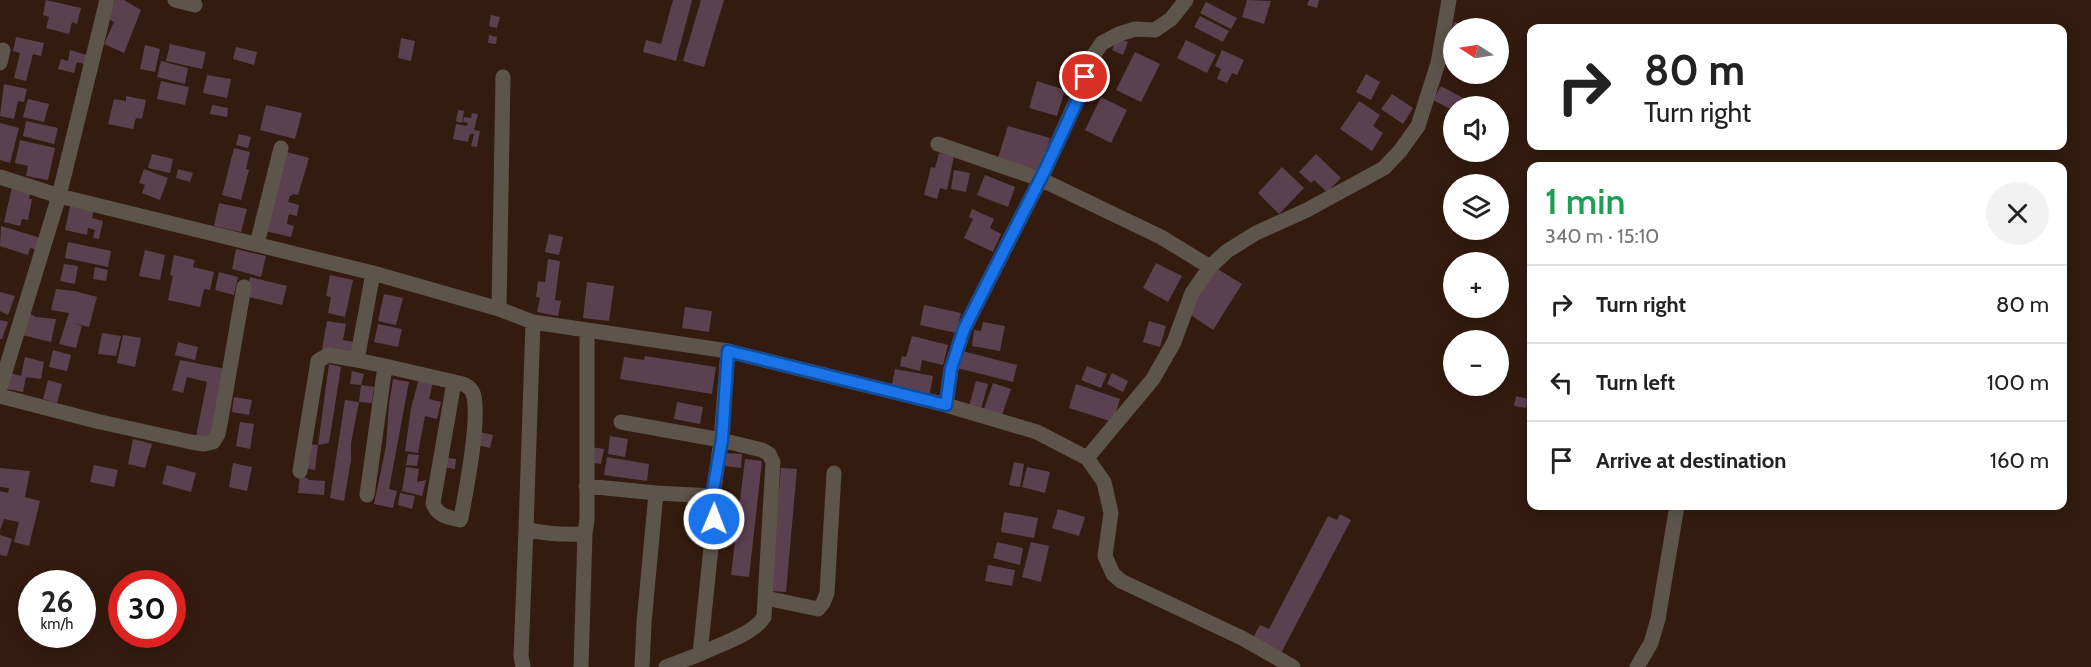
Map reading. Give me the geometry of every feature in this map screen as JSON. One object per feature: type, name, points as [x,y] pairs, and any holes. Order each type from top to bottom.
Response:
[{"type":"street","points":[[0,388],[59,196],[106,0]]},
{"type":"street","points":[[175,0],[195,5]]},
{"type":"street","points":[[946,405],[951,369],[964,329],[1080,95],[1090,60],[1101,43],[1135,30],[1155,30],[1171,19],[1186,0]]},
{"type":"street","points":[[1087,458],[1153,379],[1174,342],[1192,293],[1210,267],[1227,251],[1256,233],[1307,210],[1384,168],[1400,151],[1418,126],[1435,74],[1449,0]]},
{"type":"street","points":[[499,309],[503,77]]},
{"type":"street","points":[[938,144],[1040,179],[1161,237],[1210,267]]},
{"type":"street","points":[[257,244],[281,148]]},
{"type":"street","points":[[0,177],[59,196],[373,273],[499,309],[533,322],[728,351],[946,405],[1037,432],[1087,458],[1104,482],[1111,508],[1105,556],[1113,574],[1130,586],[1242,638],[1293,667]]},
{"type":"street","points":[[357,360],[373,273]]},
{"type":"street","points":[[0,396],[96,422],[209,444],[218,434],[244,287]]},
{"type":"street","points":[[523,667],[521,656],[533,322]]},
{"type":"street","points":[[582,667],[587,519],[587,330]]},
{"type":"street","points":[[700,654],[714,519],[712,496],[722,440],[728,351]]},
{"type":"street","points":[[300,471],[318,361],[328,355],[385,366],[463,384],[471,389],[475,404],[469,466],[460,520],[445,517],[437,512],[433,503],[454,382]]},
{"type":"street","points":[[367,495],[385,366]]},
{"type":"street","points":[[621,422],[722,440],[762,450],[769,454],[772,462],[764,617],[759,624],[700,654],[666,667]]},
{"type":"street","points":[[766,598],[818,609],[823,603],[827,593],[834,473]]},
{"type":"street","points":[[586,486],[712,496]]},
{"type":"street","points":[[642,667],[656,493]]},
{"type":"street","points":[[1637,667],[1651,643],[1658,619],[1676,510]]},
{"type":"street","points":[[526,529],[567,535],[585,534]]},
{"type":"building","points":[[46,0],[81,8],[77,24],[72,22],[69,34],[46,28],[49,17],[43,15]]},
{"type":"building","points":[[115,0],[124,0],[141,10],[124,53],[104,44],[114,22],[109,19]]},
{"type":"building","points":[[673,0],[692,0],[676,61],[643,52],[646,40],[661,44]]},
{"type":"building","points":[[701,0],[724,0],[704,67],[683,61]]},
{"type":"building","points":[[1247,0],[1271,1],[1264,24],[1242,17]]},
{"type":"building","points":[[1309,0],[1319,0],[1317,8],[1307,5]]},
{"type":"building","points":[[1206,2],[1237,18],[1231,29],[1200,13]]},
{"type":"building","points":[[491,15],[500,17],[497,28],[489,26]]},
{"type":"building","points":[[1200,16],[1229,31],[1223,42],[1194,27]]},
{"type":"building","points":[[489,35],[497,37],[496,44],[488,43]]},
{"type":"building","points":[[16,37],[44,43],[41,56],[33,54],[26,81],[14,78],[20,53],[13,51]]},
{"type":"building","points":[[401,38],[415,41],[411,61],[398,58]]},
{"type":"building","points":[[1117,38],[1128,42],[1123,55],[1112,50]]},
{"type":"building","points":[[1186,40],[1216,55],[1207,73],[1177,58]]},
{"type":"building","points":[[170,44],[206,52],[202,69],[166,61]]},
{"type":"building","points":[[145,45],[160,49],[155,72],[140,69]]},
{"type":"building","points":[[236,47],[257,52],[254,65],[233,59]]},
{"type":"building","points":[[70,50],[90,56],[87,65],[77,62],[74,73],[58,69],[61,59],[68,61]]},
{"type":"building","points":[[1222,50],[1244,60],[1237,75],[1232,73],[1227,83],[1217,79],[1221,69],[1215,66]]},
{"type":"building","points":[[1135,52],[1160,64],[1141,102],[1116,90]]},
{"type":"building","points":[[161,61],[188,68],[185,84],[157,77]]},
{"type":"building","points":[[1366,74],[1380,82],[1371,100],[1356,92]]},
{"type":"building","points":[[207,75],[231,79],[227,98],[203,93]]},
{"type":"building","points":[[161,81],[189,87],[185,105],[157,99]]},
{"type":"building","points":[[1037,81],[1065,90],[1057,116],[1029,108]]},
{"type":"building","points":[[4,84],[27,89],[24,102],[18,101],[14,119],[0,116]]},
{"type":"building","points":[[1441,86],[1459,96],[1443,96],[1443,105],[1433,100]]},
{"type":"building","points":[[1392,94],[1413,108],[1403,124],[1381,109]]},
{"type":"building","points":[[126,96],[146,100],[142,119],[136,118],[133,129],[108,124],[114,99],[126,101]]},
{"type":"building","points":[[1101,97],[1127,110],[1111,143],[1085,130]]},
{"type":"building","points":[[28,99],[49,104],[44,122],[23,117]]},
{"type":"building","points":[[1359,101],[1380,115],[1373,126],[1383,133],[1372,151],[1340,129]]},
{"type":"building","points":[[212,105],[228,108],[227,117],[210,114]]},
{"type":"building","points":[[266,105],[302,113],[295,139],[260,130]]},
{"type":"building","points":[[458,110],[464,111],[462,123],[456,121]]},
{"type":"building","points":[[472,113],[478,114],[474,130],[480,131],[477,147],[471,146],[474,134],[470,134],[468,142],[453,139],[456,124],[467,126],[468,123],[463,122],[464,117],[471,118]]},
{"type":"building","points":[[26,121],[58,128],[54,144],[23,136]]},
{"type":"building","points":[[0,123],[19,128],[10,163],[0,160]]},
{"type":"building","points":[[1008,126],[1050,138],[1040,171],[998,158]]},
{"type":"building","points":[[239,134],[251,137],[248,148],[236,145]]},
{"type":"building","points":[[20,140],[55,148],[48,180],[26,176],[28,166],[15,163]]},
{"type":"building","points":[[234,148],[250,152],[246,169],[249,170],[241,200],[222,195]]},
{"type":"building","points":[[287,152],[309,158],[298,195],[290,196],[288,202],[299,205],[297,216],[289,214],[287,224],[294,226],[291,237],[265,231]]},
{"type":"building","points":[[939,153],[954,156],[947,190],[940,188],[937,199],[924,195],[931,167],[935,168]]},
{"type":"building","points":[[152,154],[173,159],[170,173],[148,168]]},
{"type":"building","points":[[1316,154],[1341,178],[1327,192],[1314,180],[1311,183],[1299,172]]},
{"type":"building","points":[[1282,167],[1304,188],[1279,214],[1258,193]]},
{"type":"building","points":[[144,169],[168,178],[160,200],[142,193],[145,185],[139,183]]},
{"type":"building","points":[[178,169],[193,173],[190,182],[176,178]]},
{"type":"building","points":[[954,170],[970,173],[966,192],[951,189]]},
{"type":"building","points":[[985,175],[1015,187],[1008,207],[977,195]]},
{"type":"building","points":[[12,187],[31,191],[29,199],[32,199],[28,220],[22,219],[20,226],[4,222]]},
{"type":"building","points":[[71,202],[95,207],[92,218],[103,221],[99,239],[93,238],[95,230],[88,228],[87,235],[65,230]]},
{"type":"building","points":[[219,203],[247,209],[241,232],[214,226]]},
{"type":"building","points":[[972,209],[994,219],[990,228],[1001,234],[993,252],[964,238],[973,219],[969,217]]},
{"type":"building","points":[[1,226],[44,239],[40,251],[30,248],[28,255],[0,246]]},
{"type":"building","points":[[549,234],[563,237],[559,255],[545,252]]},
{"type":"building","points":[[68,242],[111,251],[108,267],[65,258]]},
{"type":"building","points":[[236,249],[266,256],[261,277],[232,269]]},
{"type":"building","points":[[145,250],[165,255],[160,280],[139,276]]},
{"type":"building","points":[[174,255],[195,260],[193,267],[214,272],[210,290],[204,289],[200,307],[168,300]]},
{"type":"building","points":[[548,259],[560,261],[555,300],[561,301],[558,316],[537,312],[540,298],[536,297],[538,281],[545,282]]},
{"type":"building","points":[[1156,263],[1182,276],[1168,302],[1143,288]]},
{"type":"building","points":[[64,264],[78,266],[75,284],[60,281]]},
{"type":"building","points":[[95,267],[108,270],[106,281],[93,279]]},
{"type":"building","points":[[1216,268],[1242,284],[1213,330],[1188,313]]},
{"type":"building","points":[[219,272],[238,277],[234,295],[215,290]]},
{"type":"building","points":[[330,275],[353,280],[345,317],[328,313],[331,297],[326,296]]},
{"type":"building","points":[[250,277],[287,286],[282,305],[245,296]]},
{"type":"building","points":[[587,282],[614,286],[609,321],[583,318]]},
{"type":"building","points":[[56,289],[97,297],[89,327],[73,323],[82,326],[76,348],[59,344],[69,313],[51,310]]},
{"type":"building","points":[[0,292],[15,296],[8,315],[0,311]]},
{"type":"building","points":[[384,294],[403,298],[396,325],[378,321]]},
{"type":"building","points":[[924,305],[961,313],[956,333],[920,325]]},
{"type":"building","points":[[685,307],[712,311],[709,332],[682,328]]},
{"type":"building","points":[[26,311],[36,317],[56,319],[51,342],[22,335]]},
{"type":"building","points":[[0,320],[8,322],[2,339],[0,339]]},
{"type":"building","points":[[327,321],[346,324],[343,340],[354,342],[351,355],[322,349]]},
{"type":"building","points":[[1149,321],[1166,326],[1160,347],[1143,342]]},
{"type":"building","points":[[983,322],[1005,326],[1000,351],[972,346],[974,330],[981,331]]},
{"type":"building","points":[[378,324],[402,329],[398,347],[374,342]]},
{"type":"building","points":[[102,333],[121,336],[116,356],[98,354]]},
{"type":"building","points":[[123,335],[141,338],[135,367],[117,363]]},
{"type":"building","points":[[912,336],[948,345],[943,365],[922,360],[920,371],[900,366],[902,356],[906,357]]},
{"type":"building","points":[[178,342],[198,347],[195,360],[175,355]]},
{"type":"building","points":[[53,350],[71,355],[67,371],[49,367]]},
{"type":"building","points":[[962,351],[1017,365],[1013,382],[957,368]]},
{"type":"building","points":[[645,356],[716,367],[712,394],[620,379],[624,357],[644,360]]},
{"type":"building","points":[[25,357],[44,362],[41,379],[26,377],[23,392],[7,389],[10,373],[21,376]]},
{"type":"building","points":[[180,360],[226,369],[212,439],[196,436],[207,382],[187,377],[183,393],[172,390]]},
{"type":"building","points":[[329,364],[341,367],[329,443],[318,445]]},
{"type":"building","points":[[1087,366],[1107,374],[1101,388],[1081,380]]},
{"type":"building","points":[[895,369],[933,376],[929,397],[891,389]]},
{"type":"building","points":[[352,371],[364,374],[361,385],[350,384]]},
{"type":"building","points":[[1112,373],[1128,381],[1123,392],[1107,384]]},
{"type":"building","points":[[393,379],[409,382],[389,489],[397,491],[393,508],[374,504],[386,446]]},
{"type":"building","points":[[419,379],[433,382],[429,399],[441,402],[437,419],[425,416],[418,453],[405,451],[411,408]]},
{"type":"building","points":[[48,380],[62,384],[57,403],[43,399]]},
{"type":"building","points":[[976,381],[988,384],[981,409],[969,406]]},
{"type":"building","points":[[993,383],[1011,389],[1002,415],[984,409]]},
{"type":"building","points":[[1076,384],[1120,399],[1113,422],[1069,408]]},
{"type":"building","points":[[361,385],[374,387],[372,403],[359,402]]},
{"type":"building","points":[[1516,396],[1527,399],[1526,408],[1514,406]]},
{"type":"building","points":[[234,397],[252,400],[249,415],[232,412]]},
{"type":"building","points":[[345,400],[359,402],[344,501],[330,498]]},
{"type":"building","points":[[677,402],[703,407],[700,424],[674,419]]},
{"type":"building","points":[[240,422],[254,424],[250,449],[236,446]]},
{"type":"building","points":[[480,432],[493,435],[490,448],[477,445]]},
{"type":"building","points":[[610,436],[628,439],[625,457],[608,454]]},
{"type":"building","points":[[133,439],[152,444],[145,468],[128,464]]},
{"type":"building","points":[[306,444],[318,445],[315,470],[303,468]]},
{"type":"building","points":[[591,447],[604,449],[601,464],[588,462]]},
{"type":"building","points":[[726,453],[742,454],[741,468],[724,466]]},
{"type":"building","points":[[408,454],[419,455],[417,466],[406,465]]},
{"type":"building","points":[[441,457],[456,459],[455,469],[443,467]]},
{"type":"building","points":[[607,457],[649,464],[647,481],[604,475]]},
{"type":"building","points":[[745,459],[762,461],[749,577],[731,575]]},
{"type":"building","points":[[1014,462],[1024,464],[1020,487],[1009,485]]},
{"type":"building","points":[[233,463],[252,467],[247,491],[229,487]]},
{"type":"building","points":[[94,465],[118,470],[114,487],[90,482]]},
{"type":"building","points":[[167,465],[196,473],[191,492],[162,484]]},
{"type":"building","points":[[406,467],[419,469],[417,482],[426,480],[422,496],[402,491]]},
{"type":"building","points":[[1027,467],[1050,472],[1045,493],[1022,487]]},
{"type":"building","points":[[0,468],[30,471],[25,497],[40,501],[29,546],[14,542],[19,522],[4,519],[0,530],[0,491],[8,493],[9,488],[0,487]]},
{"type":"building","points":[[781,468],[797,469],[786,592],[770,591]]},
{"type":"building","points":[[300,474],[309,480],[325,481],[324,495],[298,493]]},
{"type":"building","points":[[400,493],[415,496],[412,509],[398,505]]},
{"type":"building","points":[[1058,509],[1085,517],[1079,536],[1052,528]]},
{"type":"building","points":[[1004,512],[1038,518],[1034,538],[1001,532]]},
{"type":"building","points":[[1340,514],[1351,520],[1281,653],[1253,638],[1260,625],[1269,629],[1328,516],[1337,520]]},
{"type":"building","points":[[0,535],[12,539],[7,556],[0,555]]},
{"type":"building","points":[[997,542],[1023,548],[1020,565],[993,558]]},
{"type":"building","points":[[1031,542],[1049,546],[1041,582],[1022,577]]},
{"type":"building","points":[[988,565],[1015,570],[1012,586],[985,581]]},
{"type":"route","points":[[714,519],[712,496],[722,440],[728,351],[946,405],[951,369],[964,329],[1045,170],[1080,95],[1085,77]]}]
